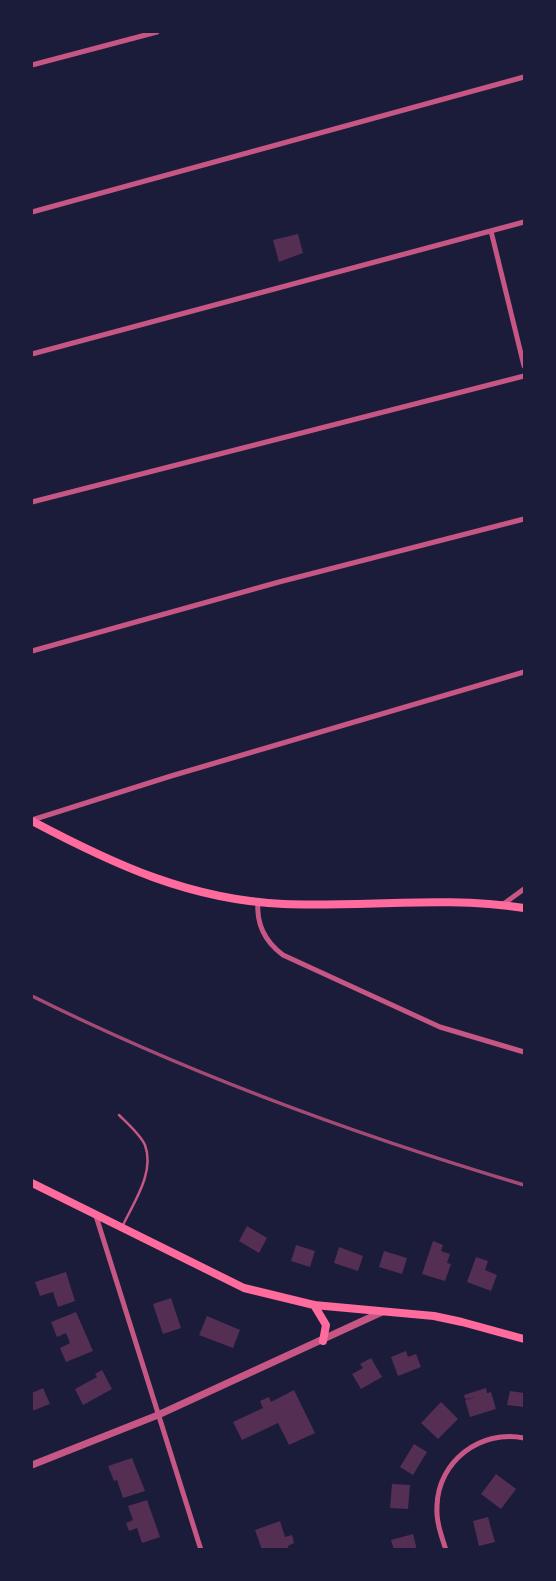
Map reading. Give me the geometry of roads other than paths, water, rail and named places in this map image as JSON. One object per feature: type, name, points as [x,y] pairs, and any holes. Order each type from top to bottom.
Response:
[{"type":"main road","points":[[32,820],[99,857],[134,872],[182,888],[223,897],[282,904],[460,902],[524,908]]},
{"type":"main road","points":[[32,1183],[244,1288],[314,1305],[462,1322],[524,1339]]},
{"type":"main road","points":[[314,1305],[326,1325],[323,1341]]},
{"type":"street","points":[[32,65],[157,32]]},
{"type":"street","points":[[32,212],[524,77]]},
{"type":"street","points":[[32,354],[524,222]]},
{"type":"street","points":[[491,231],[524,366]]},
{"type":"street","points":[[32,502],[524,376]]},
{"type":"street","points":[[32,650],[279,582],[524,519]]},
{"type":"street","points":[[32,820],[170,776],[524,672]]},
{"type":"street","points":[[502,905],[524,889]]},
{"type":"street","points":[[258,901],[261,930],[267,940],[283,955],[440,1027],[524,1052]]},
{"type":"street","points":[[96,1216],[201,1549]]},
{"type":"street","points":[[32,1465],[158,1415],[383,1311]]},
{"type":"street","points":[[446,1549],[436,1507],[440,1485],[456,1459],[481,1442],[503,1436],[524,1438]]},
{"type":"lane","points":[[119,1115],[144,1144],[148,1163],[144,1181],[121,1228]]},
{"type":"railway","points":[[32,996],[151,1051],[274,1101],[398,1145],[524,1185]]}]
